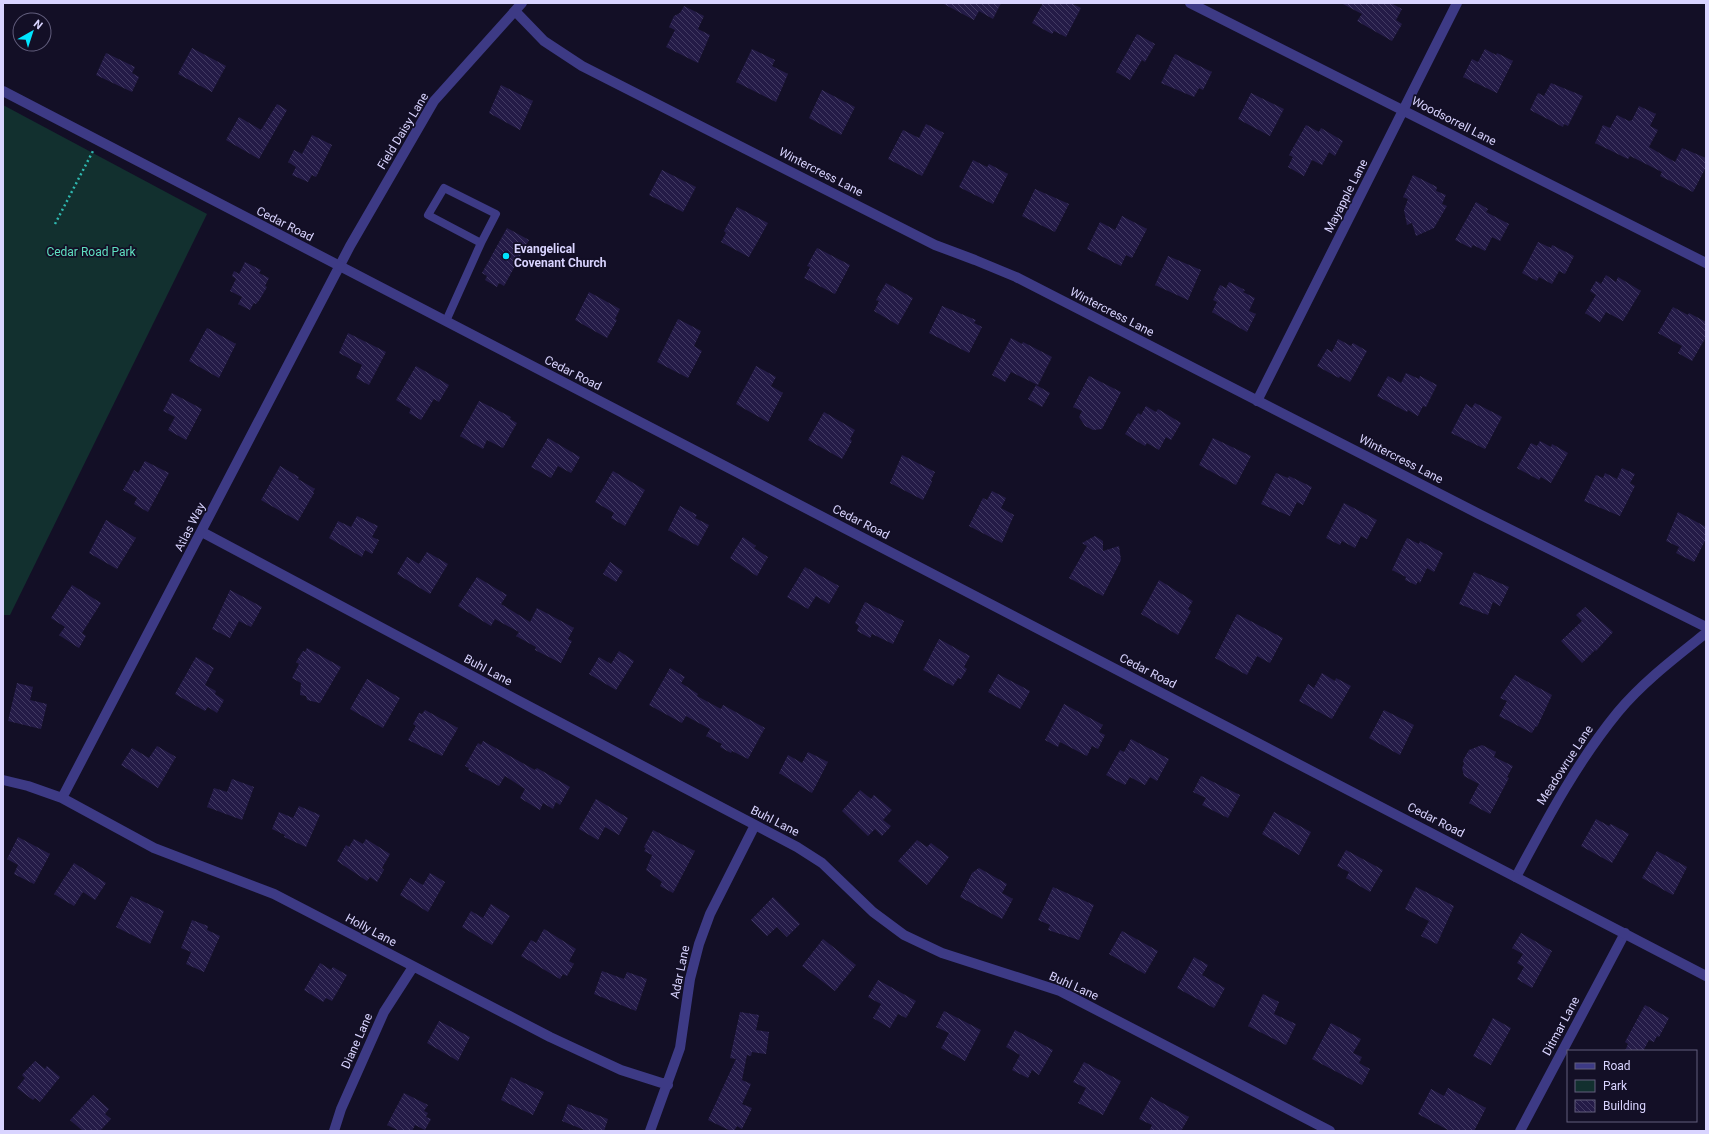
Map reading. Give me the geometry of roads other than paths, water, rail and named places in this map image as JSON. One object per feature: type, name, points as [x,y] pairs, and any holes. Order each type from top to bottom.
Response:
[{"type":"street","name":"Woodsorrell Lane","points":[[1190,3],[1706,263]]},
{"type":"street","name":"Mayapple Lane","points":[[1257,401],[1457,3]]},
{"type":"street","name":"Field Daisy Lane","points":[[338,266],[434,101],[518,7]]},
{"type":"street","name":"Wintercress Lane","points":[[518,7],[544,41],[582,66],[935,246],[975,260],[1016,278],[1706,627]]},
{"type":"street","name":"Cedar Road","points":[[3,92],[1516,876],[1706,976]]},
{"type":"street","name":"Atlas Way","points":[[62,798],[202,532],[338,266]]},
{"type":"street","name":"Buhl Lane","points":[[202,532],[797,847],[822,862],[873,912],[904,935],[942,953],[1060,991],[1330,1131]]},
{"type":"street","name":"Meadowrue Lane","points":[[1516,876],[1549,813],[1585,755],[1619,710],[1666,665],[1706,633]]},
{"type":"street","name":"Holly Lane","points":[[3,780],[28,786],[62,798],[154,848],[274,894],[557,1041],[621,1070],[668,1085]]},
{"type":"street","name":"Adar Lane","points":[[650,1131],[668,1085],[680,1048],[690,979],[699,944],[710,914],[755,825]]},
{"type":"street","name":"Ditmar Lane","points":[[1520,1131],[1625,933]]},
{"type":"street","name":"Diane Lane","points":[[334,1131],[341,1109],[384,1012],[413,967]]},
{"type":"lane","points":[[446,322],[481,243],[496,214],[444,188],[428,215],[481,243]]},
{"type":"place","name":"Evangelical Covenant Church","points":[[506,256]]},
{"type":"park label","name":"Cedar Road Park","points":[[91,252]]}]
